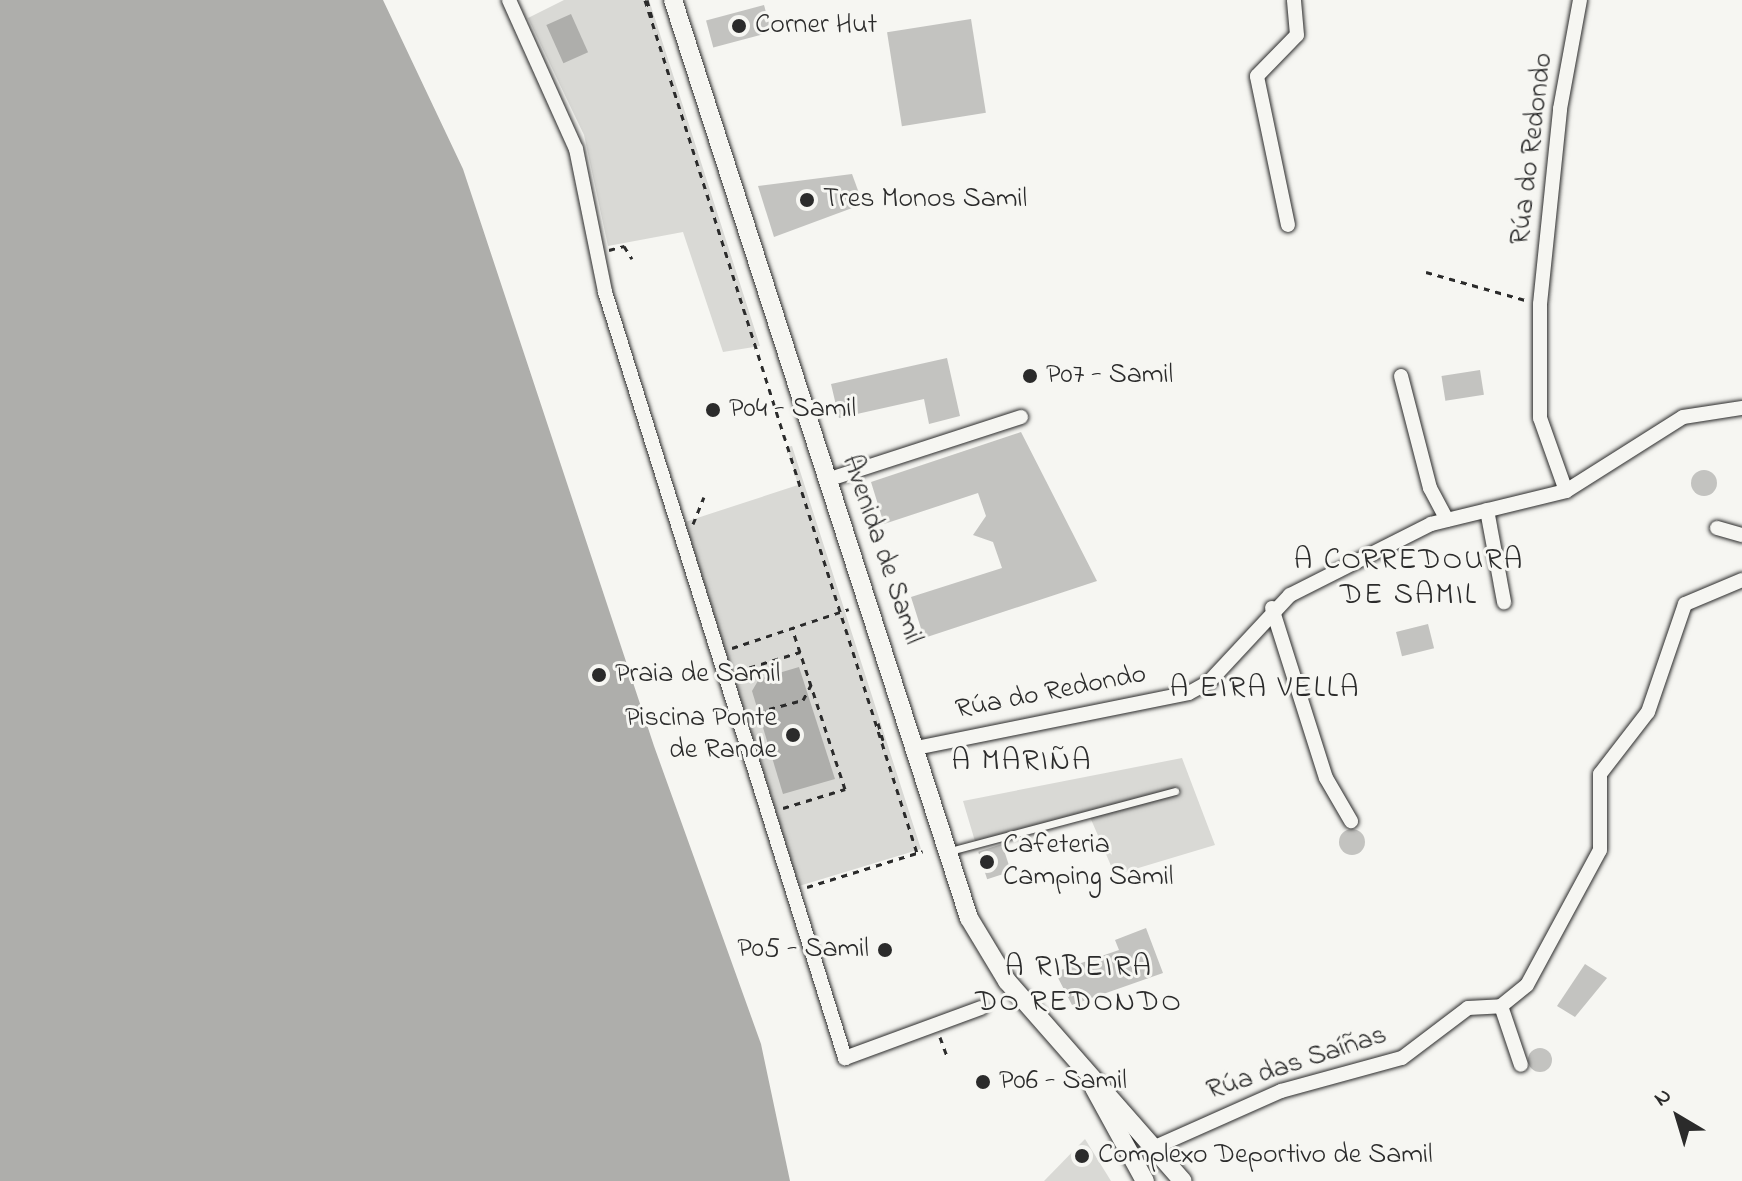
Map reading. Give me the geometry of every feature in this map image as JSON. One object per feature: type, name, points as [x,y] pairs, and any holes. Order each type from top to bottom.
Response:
[{"type":"main road","name":"Avenida de Samil","points":[[673,0],[948,851],[985,951],[1094,1088],[1145,1181]]},
{"type":"main road","name":"Avenida de Samil","points":[[1094,1088],[1116,1099],[1183,1181]]},
{"type":"street","points":[[509,0],[576,149],[597,252],[679,530],[845,1058],[981,1008]]},
{"type":"street","points":[[1288,225],[1257,76],[1297,35],[1294,0]]},
{"type":"street","name":"Rúa do Redondo","points":[[1566,491],[1540,418],[1540,304],[1560,109],[1580,0]]},
{"type":"street","points":[[1401,376],[1430,488],[1447,520]]},
{"type":"street","name":"Rúa do Redondo","points":[[916,748],[1189,693],[1209,682],[1272,608],[1447,520],[1566,491],[1683,417],[1742,408]]},
{"type":"street","points":[[827,480],[1021,417]]},
{"type":"street","points":[[1487,510],[1504,602]]},
{"type":"street","points":[[1717,528],[1742,535]]},
{"type":"street","points":[[1521,1065],[1501,1006],[1536,973],[1567,900],[1600,850],[1600,774],[1648,712],[1685,604],[1742,580]]},
{"type":"street","points":[[1272,608],[1326,778],[1351,821]]},
{"type":"street","name":"Rúa das Saíñas","points":[[1155,1147],[1281,1091],[1402,1058],[1468,1008],[1501,1006]]},
{"type":"lane","points":[[948,851],[1175,791]]},
{"type":"path","points":[[646,0],[846,610],[883,740],[920,852],[792,892]]},
{"type":"path","points":[[597,252],[624,246],[632,259]]},
{"type":"path","points":[[1426,272],[1540,304]]},
{"type":"path","points":[[679,530],[697,521],[704,497]]},
{"type":"path","points":[[717,653],[846,610]]},
{"type":"path","points":[[768,813],[845,789],[792,628]]},
{"type":"path","points":[[724,675],[800,652]]},
{"type":"path","points":[[758,722],[810,688]]},
{"type":"path","points":[[878,723],[885,730],[883,740]]},
{"type":"shaded area","points":[[0,0],[383,0],[463,169],[654,746],[761,1044],[790,1181],[0,1181]]},
{"type":"shaded area","points":[[564,0],[649,0],[760,346],[723,352],[683,232],[608,246],[584,135],[528,18]]},
{"type":"shaded area","points":[[571,14],[588,52],[563,63],[546,25]]},
{"type":"shaded area","points":[[792,446],[921,849],[799,886],[685,522],[798,485],[787,447]]},
{"type":"shaded area","name":"Piscina Ponte de Rande","points":[[799,667],[835,779],[783,794],[752,691],[759,679]]},
{"type":"shaded area","points":[[1182,758],[1215,845],[1115,875],[1090,817],[977,848],[963,801]]},
{"type":"shaded area","name":"Complexo Deportivo de Samil","points":[[1085,1139],[1111,1181],[1044,1181]]},
{"type":"building","name":"Corner Hut","points":[[764,5],[771,32],[713,48],[706,21]]},
{"type":"building","points":[[971,19],[986,113],[902,126],[887,32]]},
{"type":"building","points":[[852,174],[863,204],[774,237],[758,186]]},
{"type":"building","points":[[947,358],[960,416],[929,424],[924,399],[839,418],[831,384]]},
{"type":"building","points":[[1480,370],[1484,395],[1445,401],[1441,376]]},
{"type":"building","points":[[1021,432],[1097,581],[924,638],[911,597],[1002,568],[993,542],[973,535],[986,516],[978,493],[884,524],[871,482]]},
{"type":"building","points":[[1704,470],[1713,474],[1717,483],[1713,492],[1704,496],[1695,492],[1691,483],[1695,474]]},
{"type":"building","points":[[1428,624],[1434,648],[1402,656],[1396,632]]},
{"type":"building","points":[[1352,829],[1361,833],[1365,842],[1361,851],[1352,855],[1343,851],[1339,842],[1343,833]]},
{"type":"building","points":[[1002,844],[1011,872],[987,879],[978,852]]},
{"type":"building","points":[[1146,928],[1163,973],[1072,1005],[1055,972],[1119,950],[1115,940]]},
{"type":"building","points":[[1585,964],[1607,978],[1575,1017],[1557,1006]]},
{"type":"building","points":[[1540,1048],[1549,1051],[1552,1060],[1549,1069],[1540,1072],[1531,1069],[1528,1060],[1531,1051]]},
{"type":"place","name":"Corner Hut","points":[[739,26]]},
{"type":"place","name":"Tres Monos Samil","points":[[807,200]]},
{"type":"place","name":"P07 - Samil","points":[[1030,376]]},
{"type":"place","name":"P04 - Samil","points":[[713,410]]},
{"type":"place","name":"Praia de Samil","points":[[599,675]]},
{"type":"place","name":"Piscina Ponte de Rande","points":[[793,735]]},
{"type":"place","name":"Cafeteria Camping Samil","points":[[987,862]]},
{"type":"place","name":"P05 - Samil","points":[[885,950]]},
{"type":"place","name":"P06 - Samil","points":[[983,1082]]},
{"type":"place","name":"Complexo Deportivo de Samil","points":[[1082,1156]]},
{"type":"district","name":"A CORREDOURA DE SAMIL","points":[[1409,578]]},
{"type":"district","name":"A EIRA VELLA","points":[[1265,689]]},
{"type":"district","name":"A MARIÑA","points":[[1022,762]]},
{"type":"district","name":"A RIBEIRA DO REDONDO","points":[[1079,985]]}]
